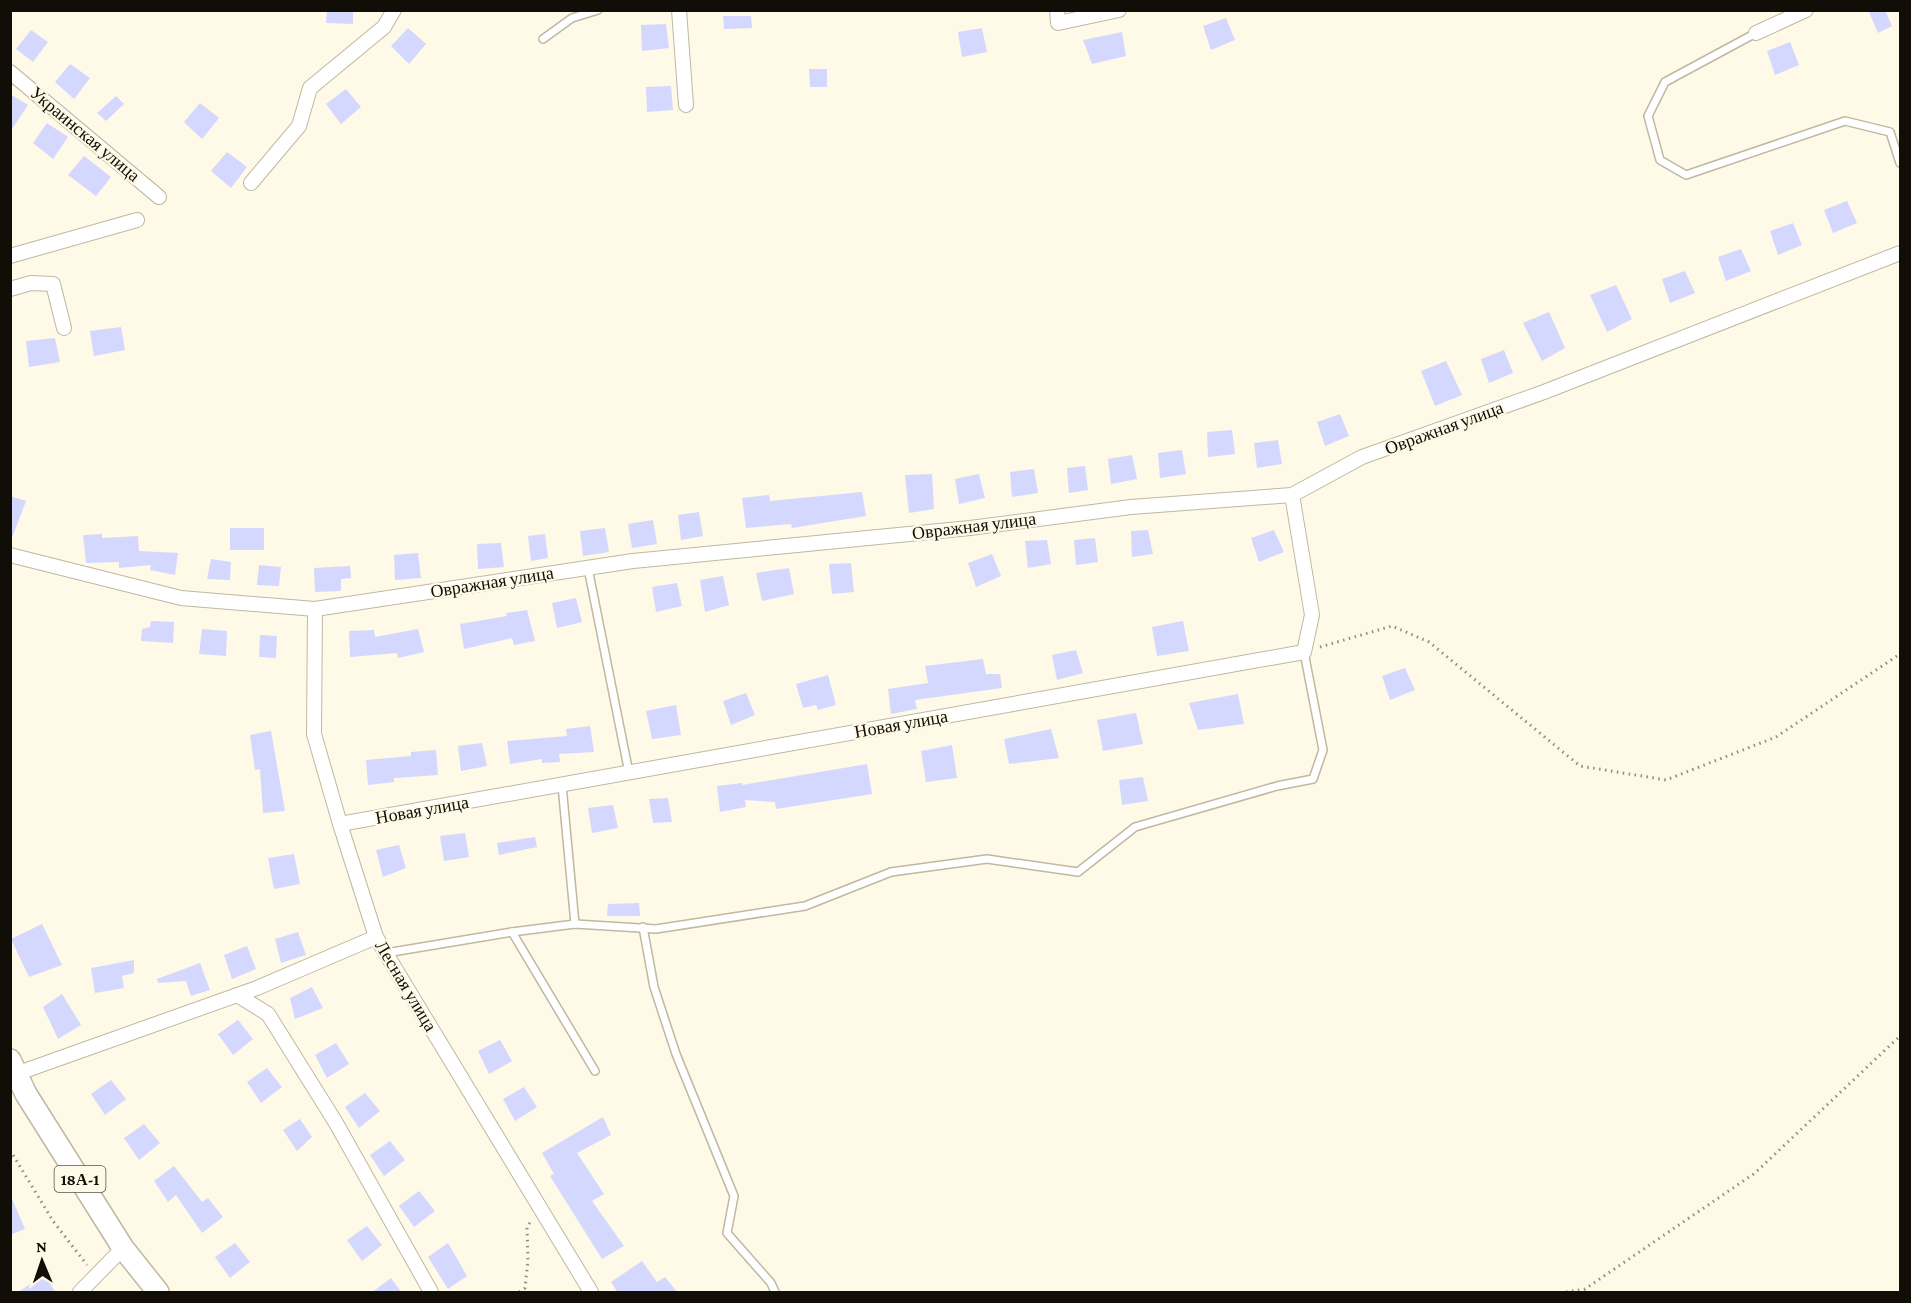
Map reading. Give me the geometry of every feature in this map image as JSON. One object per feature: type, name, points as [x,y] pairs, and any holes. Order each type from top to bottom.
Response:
[{"type":"main road","name":"18А-1","points":[[13,1070],[123,1248],[158,1293]]},
{"type":"street","points":[[251,183],[299,126],[310,88],[384,27],[394,10]]},
{"type":"street","points":[[679,10],[686,105]]},
{"type":"street","points":[[1057,10],[1058,22],[1119,10]]},
{"type":"street","points":[[1756,33],[1806,10]]},
{"type":"street","name":"Украинская улица","points":[[10,72],[159,196]]},
{"type":"street","points":[[10,256],[137,220]]},
{"type":"street","name":"Овражная улица","points":[[10,555],[180,598],[315,609],[633,561],[970,528],[1131,507],[1292,495],[1362,457],[1544,392],[1900,253]]},
{"type":"street","points":[[10,289],[31,283],[53,284],[64,328]]},
{"type":"street","points":[[1292,495],[1312,615],[1304,652]]},
{"type":"street","name":"Лесная улица","points":[[315,609],[315,734],[340,824],[376,937],[591,1293]]},
{"type":"street","name":"Новая улица","points":[[340,824],[1304,652]]},
{"type":"street","points":[[13,1070],[237,995],[376,937]]},
{"type":"street","points":[[237,995],[268,1014],[336,1123],[431,1293]]},
{"type":"street","points":[[80,1293],[123,1248]]},
{"type":"lane","points":[[543,39],[572,18],[598,10]]},
{"type":"lane","points":[[1756,33],[1665,82],[1648,116],[1660,160],[1686,175],[1845,121],[1890,132],[1900,163]]},
{"type":"lane","points":[[588,568],[629,773]]},
{"type":"lane","points":[[386,953],[575,924],[656,929],[805,906],[891,872],[987,859],[1078,872],[1135,826],[1277,786],[1313,779],[1323,750],[1304,652]]},
{"type":"lane","points":[[562,785],[575,924]]},
{"type":"lane","points":[[643,927],[654,987],[676,1054],[734,1196],[727,1233],[771,1283],[775,1293]]},
{"type":"lane","points":[[512,932],[595,1071]]},
{"type":"path","points":[[1304,652],[1392,626],[1429,642],[1580,766],[1666,780],[1776,737],[1900,654]]},
{"type":"path","points":[[1566,1293],[1584,1289],[1755,1173],[1900,1036]]},
{"type":"path","points":[[10,1150],[52,1221],[96,1276]]},
{"type":"path","points":[[519,1293],[525,1288],[528,1260],[527,1227],[539,1208]]},
{"type":"building","points":[[327,10],[353,10],[353,24],[326,23]]},
{"type":"building","points":[[1868,10],[1885,10],[1892,26],[1878,33]]},
{"type":"building","points":[[723,16],[751,16],[752,28],[724,29]]},
{"type":"building","points":[[1226,18],[1235,40],[1211,50],[1203,26]]},
{"type":"building","points":[[666,24],[669,48],[642,51],[641,25]]},
{"type":"building","points":[[408,28],[426,44],[409,64],[391,46]]},
{"type":"building","points":[[982,28],[987,52],[962,57],[958,32]]},
{"type":"building","points":[[31,30],[48,42],[33,62],[16,49]]},
{"type":"building","points":[[1122,32],[1126,56],[1092,64],[1083,40]]},
{"type":"building","points":[[1790,42],[1799,65],[1775,75],[1767,51]]},
{"type":"building","points":[[70,64],[90,78],[74,99],[55,82]]},
{"type":"building","points":[[809,69],[827,69],[827,87],[810,87]]},
{"type":"building","points":[[671,86],[673,110],[647,112],[646,87]]},
{"type":"building","points":[[346,89],[361,107],[341,124],[326,104]]},
{"type":"building","points":[[10,94],[28,105],[10,132]]},
{"type":"building","points":[[116,96],[124,104],[106,121],[97,113]]},
{"type":"building","points":[[200,103],[219,118],[202,139],[184,122]]},
{"type":"building","points":[[47,123],[68,137],[53,159],[33,143]]},
{"type":"building","points":[[227,152],[247,167],[231,188],[211,171]]},
{"type":"building","points":[[84,156],[111,177],[96,196],[68,175]]},
{"type":"building","points":[[1847,201],[1857,223],[1833,233],[1824,210]]},
{"type":"building","points":[[1793,223],[1802,245],[1778,255],[1770,231]]},
{"type":"building","points":[[1741,249],[1751,271],[1726,281],[1718,257]]},
{"type":"building","points":[[1685,271],[1695,293],[1670,303],[1662,279]]},
{"type":"building","points":[[1616,285],[1632,319],[1607,332],[1590,295]]},
{"type":"building","points":[[1549,312],[1565,348],[1542,361],[1523,323]]},
{"type":"building","points":[[121,327],[125,350],[94,356],[90,331]]},
{"type":"building","points":[[55,338],[60,362],[29,367],[26,341]]},
{"type":"building","points":[[1504,350],[1513,373],[1489,383],[1481,359]]},
{"type":"building","points":[[1446,361],[1462,395],[1435,406],[1421,371]]},
{"type":"building","points":[[1340,414],[1349,436],[1325,446],[1317,422]]},
{"type":"building","points":[[1232,430],[1235,454],[1208,457],[1207,432]]},
{"type":"building","points":[[1278,440],[1282,464],[1257,468],[1254,443]]},
{"type":"building","points":[[1182,450],[1186,474],[1160,478],[1158,453]]},
{"type":"building","points":[[1132,455],[1137,479],[1111,484],[1108,459]]},
{"type":"building","points":[[1085,466],[1088,490],[1069,493],[1067,468]]},
{"type":"building","points":[[1034,469],[1038,493],[1012,497],[1010,472]]},
{"type":"building","points":[[932,474],[934,509],[909,513],[905,475]]},
{"type":"building","points":[[979,474],[985,498],[959,504],[955,479]]},
{"type":"building","points":[[862,492],[866,516],[792,528],[791,524],[746,528],[742,498],[769,495],[770,501]]},
{"type":"building","points":[[10,496],[26,501],[12,538],[10,538]]},
{"type":"building","points":[[699,512],[703,536],[681,540],[678,515]]},
{"type":"building","points":[[653,520],[657,544],[632,548],[628,524]]},
{"type":"building","points":[[230,528],[264,528],[264,550],[230,550]]},
{"type":"building","points":[[605,528],[609,552],[583,556],[580,531]]},
{"type":"building","points":[[1148,530],[1153,554],[1132,557],[1131,531]]},
{"type":"building","points":[[1274,530],[1284,552],[1259,562],[1251,538]]},
{"type":"building","points":[[102,534],[102,538],[138,536],[139,551],[178,553],[175,575],[150,570],[151,565],[119,568],[119,562],[86,563],[83,535]]},
{"type":"building","points":[[545,534],[548,558],[531,561],[528,536]]},
{"type":"building","points":[[1095,538],[1098,562],[1076,565],[1074,540]]},
{"type":"building","points":[[1047,540],[1051,564],[1028,568],[1025,541]]},
{"type":"building","points":[[501,543],[504,567],[478,569],[477,544]]},
{"type":"building","points":[[418,553],[421,578],[395,580],[394,555]]},
{"type":"building","points":[[992,554],[1001,576],[976,587],[968,563]]},
{"type":"building","points":[[211,559],[231,562],[230,580],[207,579]]},
{"type":"building","points":[[851,563],[854,592],[832,594],[829,564]]},
{"type":"building","points":[[259,565],[281,567],[279,586],[257,585]]},
{"type":"building","points":[[350,566],[351,578],[341,579],[341,591],[315,592],[314,568]]},
{"type":"building","points":[[789,568],[794,594],[762,601],[756,573]]},
{"type":"building","points":[[723,576],[729,605],[705,612],[700,580]]},
{"type":"building","points":[[677,583],[682,606],[656,612],[652,587]]},
{"type":"building","points":[[576,598],[582,622],[557,628],[552,603]]},
{"type":"building","points":[[527,610],[535,641],[514,645],[512,638],[464,649],[460,624]]},
{"type":"building","points":[[151,621],[174,622],[173,643],[141,641],[142,629],[150,627]]},
{"type":"building","points":[[1183,621],[1189,651],[1157,656],[1152,627]]},
{"type":"building","points":[[202,629],[227,631],[226,656],[199,654]]},
{"type":"building","points":[[418,629],[424,652],[398,658],[397,653],[350,657],[349,631],[374,630],[375,637]]},
{"type":"building","points":[[260,635],[277,636],[276,658],[259,657]]},
{"type":"building","points":[[1076,650],[1083,673],[1057,680],[1052,655]]},
{"type":"building","points":[[983,659],[986,674],[1000,674],[1002,688],[915,700],[917,709],[891,714],[888,689],[928,683],[925,666]]},
{"type":"building","points":[[1405,668],[1415,690],[1390,700],[1382,676]]},
{"type":"building","points":[[828,675],[836,705],[818,710],[816,705],[803,708],[796,684]]},
{"type":"building","points":[[746,693],[755,715],[731,725],[723,701]]},
{"type":"building","points":[[1238,694],[1244,724],[1198,730],[1189,703]]},
{"type":"building","points":[[676,705],[681,735],[652,739],[646,711]]},
{"type":"building","points":[[1136,713],[1143,744],[1103,751],[1097,720]]},
{"type":"building","points":[[590,726],[594,752],[559,754],[560,762],[542,763],[542,759],[510,764],[507,741],[567,736],[566,729]]},
{"type":"building","points":[[1051,729],[1059,758],[1009,764],[1004,739]]},
{"type":"building","points":[[271,731],[285,811],[263,813],[260,769],[255,770],[250,735]]},
{"type":"building","points":[[482,743],[487,766],[461,771],[458,746]]},
{"type":"building","points":[[952,745],[957,778],[926,782],[921,751]]},
{"type":"building","points":[[436,750],[438,775],[394,778],[394,782],[368,785],[366,760],[411,756],[411,752]]},
{"type":"building","points":[[867,764],[872,794],[776,809],[775,802],[745,800],[746,807],[720,812],[717,786],[742,783],[742,785]]},
{"type":"building","points":[[1143,777],[1148,801],[1122,805],[1119,780]]},
{"type":"building","points":[[668,798],[672,822],[653,823],[649,799]]},
{"type":"building","points":[[613,805],[618,828],[592,833],[588,808]]},
{"type":"building","points":[[465,833],[469,857],[444,861],[440,836]]},
{"type":"building","points":[[535,837],[537,847],[499,855],[497,843]]},
{"type":"building","points":[[399,845],[406,868],[383,877],[376,850]]},
{"type":"building","points":[[294,854],[300,884],[274,889],[268,858]]},
{"type":"building","points":[[639,903],[640,916],[607,916],[608,904]]},
{"type":"building","points":[[42,924],[62,965],[29,977],[11,939]]},
{"type":"building","points":[[298,932],[306,955],[281,963],[275,939]]},
{"type":"building","points":[[247,946],[256,969],[232,979],[224,955]]},
{"type":"building","points":[[134,960],[134,973],[122,976],[124,988],[95,993],[91,968]]},
{"type":"building","points":[[200,963],[210,990],[191,996],[186,981],[158,983],[157,979]]},
{"type":"building","points":[[312,987],[323,1008],[295,1019],[290,998]]},
{"type":"building","points":[[62,994],[81,1025],[58,1039],[43,1007]]},
{"type":"building","points":[[238,1020],[253,1039],[233,1055],[218,1034]]},
{"type":"building","points":[[500,1040],[512,1061],[489,1074],[478,1051]]},
{"type":"building","points":[[336,1043],[349,1064],[327,1078],[315,1055]]},
{"type":"building","points":[[267,1068],[282,1087],[261,1103],[247,1082]]},
{"type":"building","points":[[111,1080],[126,1099],[105,1115],[91,1094]]},
{"type":"building","points":[[524,1087],[537,1107],[515,1121],[503,1099]]},
{"type":"building","points":[[365,1093],[380,1111],[359,1128],[345,1107]]},
{"type":"building","points":[[603,1117],[611,1135],[577,1153],[604,1194],[592,1201],[624,1246],[602,1259],[550,1176],[554,1174],[542,1153]]},
{"type":"building","points":[[300,1119],[312,1137],[297,1151],[283,1130]]},
{"type":"building","points":[[144,1124],[160,1143],[139,1160],[124,1138]]},
{"type":"building","points":[[390,1141],[405,1160],[384,1176],[370,1155]]},
{"type":"building","points":[[174,1166],[202,1202],[208,1198],[223,1217],[202,1233],[176,1195],[168,1202],[154,1181]]},
{"type":"building","points":[[419,1191],[435,1211],[414,1227],[399,1206]]},
{"type":"building","points":[[10,1194],[25,1229],[10,1235]]},
{"type":"building","points":[[367,1226],[382,1245],[362,1261],[347,1240]]},
{"type":"building","points":[[235,1243],[250,1262],[230,1278],[215,1257]]},
{"type":"building","points":[[448,1243],[467,1276],[448,1289],[428,1257]]},
{"type":"building","points":[[642,1261],[657,1282],[665,1277],[678,1293],[618,1293],[611,1282]]},
{"type":"building","points":[[45,1275],[56,1293],[16,1293]]},
{"type":"building","points":[[391,1278],[402,1293],[371,1293]]}]
